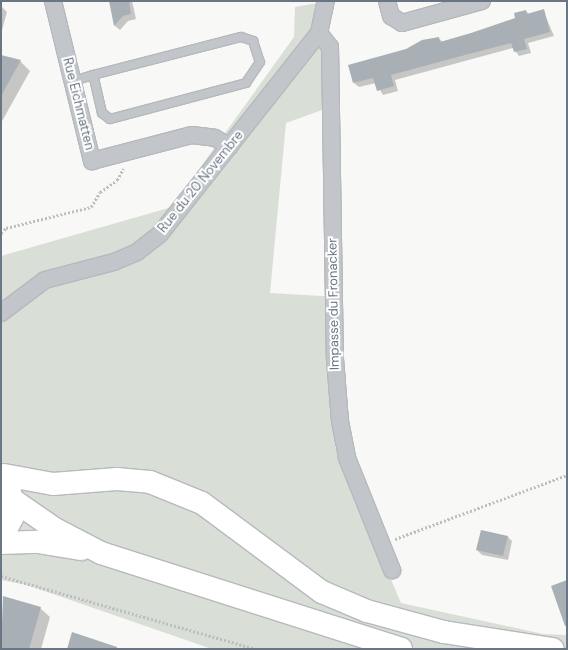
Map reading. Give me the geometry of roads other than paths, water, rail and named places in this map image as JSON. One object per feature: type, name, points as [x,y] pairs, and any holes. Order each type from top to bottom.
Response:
[{"type":"main road","points":[[1,539],[13,516],[13,500],[3,473]]},
{"type":"main road","points":[[3,473],[53,484],[118,479],[150,482],[202,503],[287,569],[322,592],[341,601],[444,632],[553,649]]},
{"type":"main road","points":[[13,500],[55,529],[101,553]]},
{"type":"main road","points":[[1,543],[38,542],[101,553],[401,649]]},
{"type":"street","name":"Rue Eichmatten","points":[[53,1],[92,161],[192,135],[214,138],[230,147]]},
{"type":"street","name":"Rue du 20 Novembre","points":[[1,313],[45,280],[114,262],[137,252],[160,234],[319,33],[326,1]]},
{"type":"street","points":[[387,1],[391,16],[402,22],[482,1]]},
{"type":"street","name":"Impasse du Fronacker","points":[[319,33],[330,47],[335,359],[340,421],[347,458],[392,570]]},
{"type":"lane","points":[[73,81],[94,75],[242,37],[253,41],[260,62],[246,83],[110,119],[102,113],[94,75]]}]
